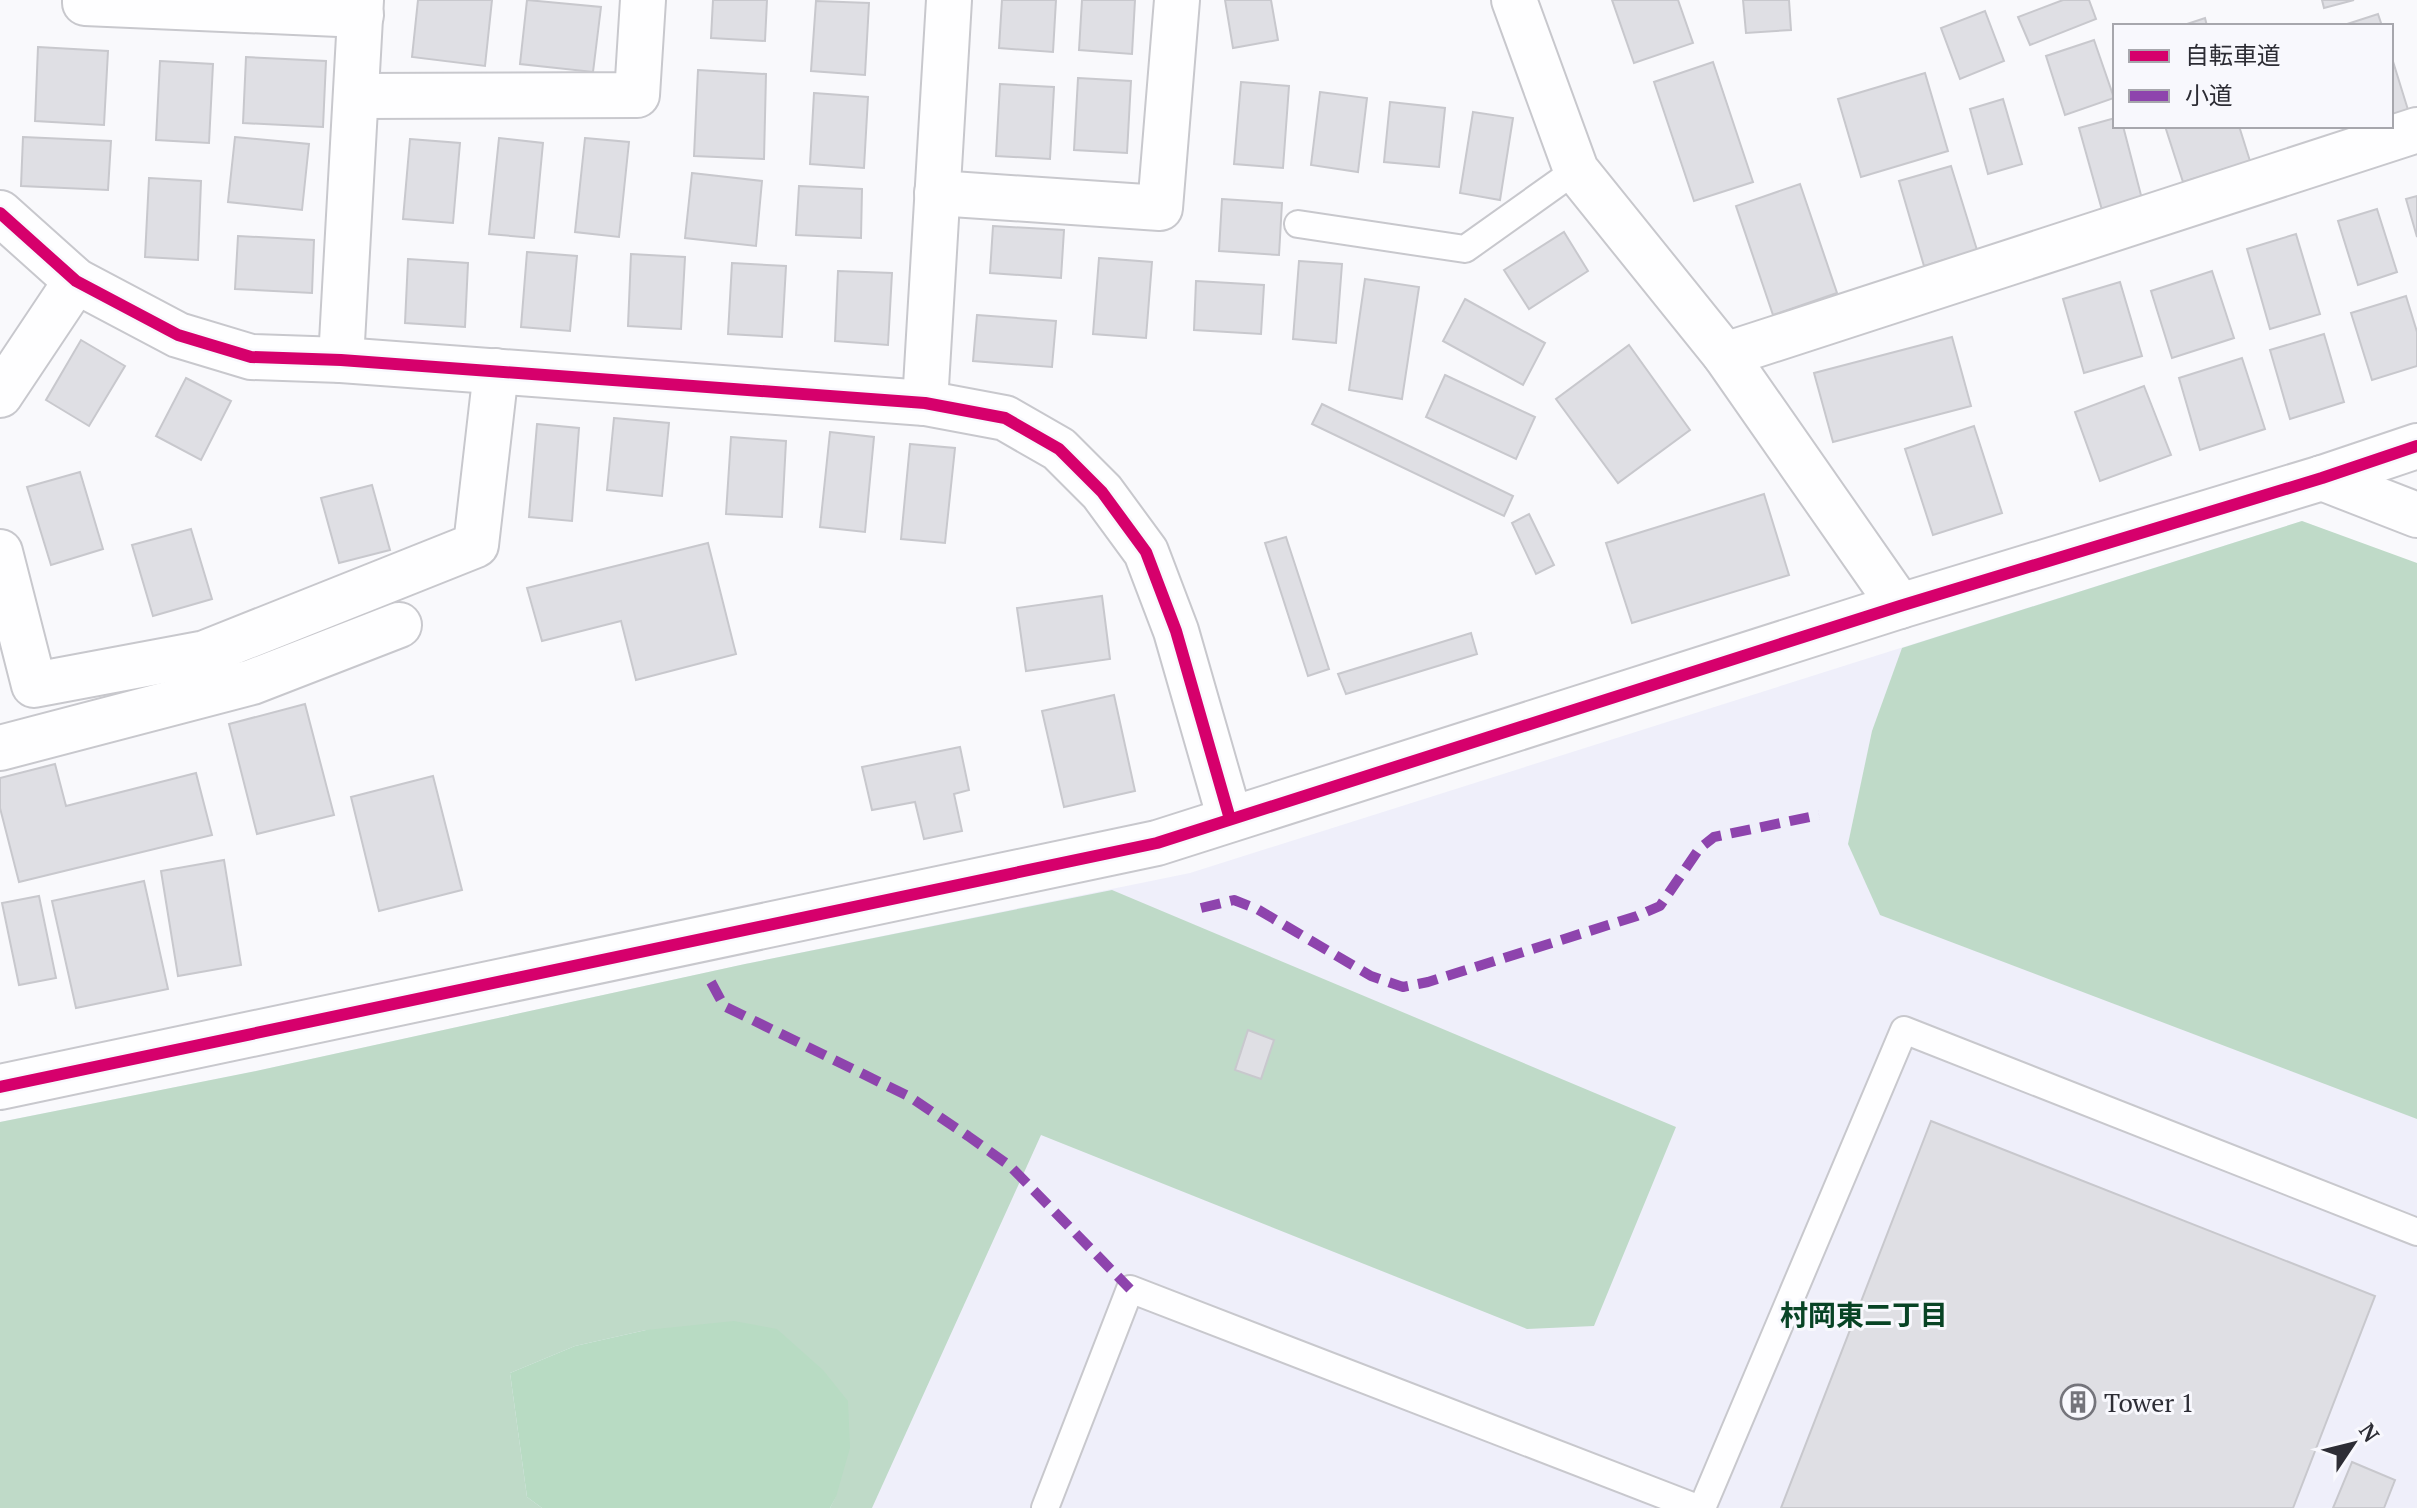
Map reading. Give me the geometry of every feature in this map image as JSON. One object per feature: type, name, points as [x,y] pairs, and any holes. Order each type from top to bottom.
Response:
[{"type":"street","points":[[85,0],[85,3],[361,7],[341,360]]},
{"type":"street","points":[[356,96],[637,95],[643,0]]},
{"type":"street","points":[[925,403],[949,0]]},
{"type":"street","points":[[937,193],[1160,208],[1177,0]]},
{"type":"street","points":[[1514,0],[1576,170],[1725,355],[1900,606]]},
{"type":"street","points":[[1725,355],[2417,130]]},
{"type":"street","points":[[0,213],[76,281],[178,335],[251,357],[341,360],[925,403],[1005,418],[1059,449],[1102,492],[1146,552],[1176,631],[1230,819]]},
{"type":"street","points":[[0,395],[76,281]]},
{"type":"street","points":[[0,552],[34,685],[205,653],[476,545],[496,371]]},
{"type":"street","points":[[0,1087],[1157,843],[1900,606],[2322,478],[2417,446]]},
{"type":"street","points":[[2322,478],[2417,515]]},
{"type":"street","points":[[0,748],[252,682],[399,625]]},
{"type":"lane","points":[[1298,224],[1465,249],[1576,170]]},
{"type":"lane","points":[[1045,1508],[1130,1289],[1699,1508],[1904,1030],[2417,1232]]},
{"type":"shaded area","points":[[2302,521],[2417,565],[2417,1508],[0,1508],[0,1122],[256,1071],[745,964],[1190,873]]},
{"type":"shaded area","points":[[2302,521],[2417,563],[2417,1119],[1880,915],[1848,844],[1872,731],[1902,648]]},
{"type":"shaded area","points":[[1112,890],[1676,1127],[1594,1326],[1527,1329],[1041,1135],[872,1508],[830,1508],[836,1496],[646,1330],[575,1346],[510,1373],[527,1497],[542,1508],[0,1508],[0,1122],[256,1071],[745,964]]},
{"type":"shaded area","points":[[734,1321],[777,1329],[823,1370],[848,1401],[850,1448],[830,1508],[542,1508],[527,1497],[510,1373],[575,1346],[646,1330]]},
{"type":"building","points":[[418,0],[492,0],[485,66],[412,57]]},
{"type":"building","points":[[527,0],[601,7],[593,72],[520,64]]},
{"type":"building","points":[[713,0],[767,0],[765,41],[711,38]]},
{"type":"building","points":[[1002,0],[1056,0],[1053,52],[999,48]]},
{"type":"building","points":[[1082,0],[1135,0],[1132,54],[1079,50]]},
{"type":"building","points":[[1225,0],[1271,0],[1278,40],[1233,48]]},
{"type":"building","points":[[1612,0],[1678,0],[1693,43],[1634,63]]},
{"type":"building","points":[[1743,0],[1789,0],[1791,30],[1746,33]]},
{"type":"building","points":[[2063,0],[2089,0],[2096,19],[2030,45],[2018,17]]},
{"type":"building","points":[[2322,0],[2354,0],[2324,8]]},
{"type":"building","points":[[816,1],[869,3],[865,75],[811,71]]},
{"type":"building","points":[[1985,11],[2004,61],[1960,79],[1941,28]]},
{"type":"building","points":[[2378,14],[2381,24],[2347,24]]},
{"type":"building","points":[[2205,18],[2206,24],[2187,24]]},
{"type":"building","points":[[2094,40],[2113,98],[2065,115],[2046,56]]},
{"type":"building","points":[[38,47],[108,51],[104,125],[35,121]]},
{"type":"building","points":[[246,57],[326,61],[323,127],[243,123]]},
{"type":"building","points":[[160,61],[213,64],[209,143],[156,140]]},
{"type":"building","points":[[2393,61],[2409,113],[2393,117]]},
{"type":"building","points":[[1713,62],[1753,182],[1694,201],[1654,82]]},
{"type":"building","points":[[698,70],[766,74],[764,159],[694,156]]},
{"type":"building","points":[[1925,73],[1948,151],[1861,177],[1838,99]]},
{"type":"building","points":[[1078,78],[1131,81],[1127,153],[1074,150]]},
{"type":"building","points":[[1241,82],[1289,86],[1283,168],[1234,164]]},
{"type":"building","points":[[1000,84],[1054,87],[1050,159],[996,156]]},
{"type":"building","points":[[1320,92],[1367,98],[1358,172],[1311,165]]},
{"type":"building","points":[[814,93],[868,97],[864,168],[810,164]]},
{"type":"building","points":[[2003,99],[2022,164],[1988,174],[1970,109]]},
{"type":"building","points":[[1390,102],[1445,108],[1439,167],[1384,162]]},
{"type":"building","points":[[1473,112],[1513,118],[1500,200],[1460,193]]},
{"type":"building","points":[[2113,119],[2113,128],[2124,128],[2142,199],[2102,210],[2079,128]]},
{"type":"building","points":[[2166,128],[2240,128],[2250,161],[2183,182]]},
{"type":"building","points":[[23,137],[111,141],[108,190],[21,186]]},
{"type":"building","points":[[235,137],[309,144],[302,210],[228,202]]},
{"type":"building","points":[[499,138],[543,143],[534,238],[489,234]]},
{"type":"building","points":[[585,138],[629,142],[619,237],[575,232]]},
{"type":"building","points":[[410,139],[460,143],[453,223],[403,219]]},
{"type":"building","points":[[1951,166],[1977,250],[1924,266],[1899,181]]},
{"type":"building","points":[[692,173],[762,181],[756,246],[685,238]]},
{"type":"building","points":[[149,178],[201,181],[198,260],[145,257]]},
{"type":"building","points":[[1800,184],[1837,293],[1773,315],[1736,206]]},
{"type":"building","points":[[799,186],[862,189],[861,238],[796,235]]},
{"type":"building","points":[[2417,196],[2417,237],[2406,199]]},
{"type":"building","points":[[1222,199],[1282,203],[1279,255],[1219,251]]},
{"type":"building","points":[[2377,209],[2397,272],[2358,285],[2338,221]]},
{"type":"building","points":[[993,226],[1064,230],[1061,278],[990,273]]},
{"type":"building","points":[[1564,232],[1588,271],[1529,309],[1504,270]]},
{"type":"building","points":[[2296,234],[2320,314],[2270,329],[2247,249]]},
{"type":"building","points":[[238,236],[314,240],[312,293],[235,289]]},
{"type":"building","points":[[527,252],[577,256],[570,331],[521,327]]},
{"type":"building","points":[[631,254],[685,257],[681,329],[628,326]]},
{"type":"building","points":[[1099,258],[1152,262],[1146,338],[1093,334]]},
{"type":"building","points":[[408,259],[468,263],[465,327],[405,323]]},
{"type":"building","points":[[1299,261],[1342,264],[1336,343],[1293,339]]},
{"type":"building","points":[[732,263],[786,266],[782,337],[728,334]]},
{"type":"building","points":[[838,271],[892,273],[888,345],[835,341]]},
{"type":"building","points":[[2212,271],[2234,338],[2172,358],[2151,291]]},
{"type":"building","points":[[1365,279],[1419,287],[1402,399],[1349,390]]},
{"type":"building","points":[[1196,281],[1264,285],[1261,334],[1194,330]]},
{"type":"building","points":[[2120,282],[2142,356],[2084,373],[2063,299]]},
{"type":"building","points":[[2406,296],[2417,332],[2417,366],[2372,380],[2351,313]]},
{"type":"building","points":[[1465,299],[1545,343],[1523,385],[1443,341]]},
{"type":"building","points":[[977,315],[1056,321],[1052,367],[973,361]]},
{"type":"building","points":[[2324,334],[2344,402],[2290,419],[2270,350]]},
{"type":"building","points":[[1952,337],[1971,406],[1833,442],[1814,373]]},
{"type":"building","points":[[81,340],[125,366],[89,426],[46,400]]},
{"type":"building","points":[[1629,345],[1690,430],[1618,483],[1556,399]]},
{"type":"building","points":[[2242,358],[2265,429],[2200,450],[2179,378]]},
{"type":"building","points":[[1445,375],[1535,417],[1516,459],[1426,417]]},
{"type":"building","points":[[186,378],[231,401],[201,460],[156,436]]},
{"type":"building","points":[[2144,386],[2171,455],[2100,481],[2075,412]]},
{"type":"building","points":[[1322,404],[1513,496],[1504,516],[1312,424]]},
{"type":"building","points":[[614,418],[669,423],[662,496],[607,490]]},
{"type":"building","points":[[537,424],[579,428],[572,521],[529,517]]},
{"type":"building","points":[[1974,426],[2002,513],[1933,535],[1905,449]]},
{"type":"building","points":[[830,432],[874,437],[865,532],[820,527]]},
{"type":"building","points":[[731,437],[786,441],[782,517],[726,514]]},
{"type":"building","points":[[910,444],[955,448],[945,543],[901,539]]},
{"type":"building","points":[[80,472],[103,549],[51,565],[27,487]]},
{"type":"building","points":[[372,485],[390,550],[339,563],[321,498]]},
{"type":"building","points":[[1764,494],[1789,575],[1632,623],[1606,543]]},
{"type":"building","points":[[1529,514],[1554,565],[1536,574],[1512,523]]},
{"type":"building","points":[[191,529],[212,599],[153,616],[132,545]]},
{"type":"building","points":[[1286,537],[1329,669],[1308,676],[1265,543]]},
{"type":"building","points":[[708,543],[736,654],[636,680],[621,621],[542,641],[527,588]]},
{"type":"building","points":[[1102,596],[1110,659],[1026,671],[1017,608]]},
{"type":"building","points":[[1471,633],[1477,654],[1346,694],[1338,674]]},
{"type":"building","points":[[1114,695],[1135,791],[1064,807],[1042,711]]},
{"type":"building","points":[[305,704],[334,815],[257,834],[229,724]]},
{"type":"building","points":[[960,747],[969,790],[954,794],[962,831],[924,839],[915,802],[872,810],[862,767]]},
{"type":"building","points":[[55,764],[66,806],[196,773],[212,835],[19,882],[0,808],[0,778]]},
{"type":"building","points":[[433,776],[462,890],[379,911],[351,797]]},
{"type":"building","points":[[224,860],[241,965],[178,976],[161,871]]},
{"type":"building","points":[[144,881],[168,989],[76,1008],[52,901]]},
{"type":"building","points":[[39,896],[56,978],[19,985],[2,903]]},
{"type":"building","points":[[1248,1030],[1274,1040],[1261,1079],[1235,1070]]},
{"type":"building","name":"Tower 1","points":[[1931,1121],[2375,1296],[2293,1508],[1781,1508]]},
{"type":"building","points":[[2352,1462],[2395,1480],[2384,1508],[2333,1508]]},
{"type":"marked path","points":[[1201,908],[1234,900],[1257,909],[1371,976],[1403,987],[1428,982],[1637,916],[1660,906],[1699,849],[1714,837],[1819,815]]},
{"type":"marked path","points":[[711,982],[724,1006],[910,1097],[1010,1166],[1130,1289]]},
{"type":"cycle path","points":[[0,213],[76,281],[178,335],[251,357],[341,360],[925,403],[1005,418],[1059,449],[1102,492],[1146,552],[1176,631],[1230,819]]},
{"type":"cycle path","points":[[0,1087],[1157,843],[1900,606],[2322,478],[2417,446]]},
{"type":"place","name":"Tower 1","points":[[2078,1402]]},
{"type":"district","name":"村岡東二丁目","points":[[1864,1314]]}]
